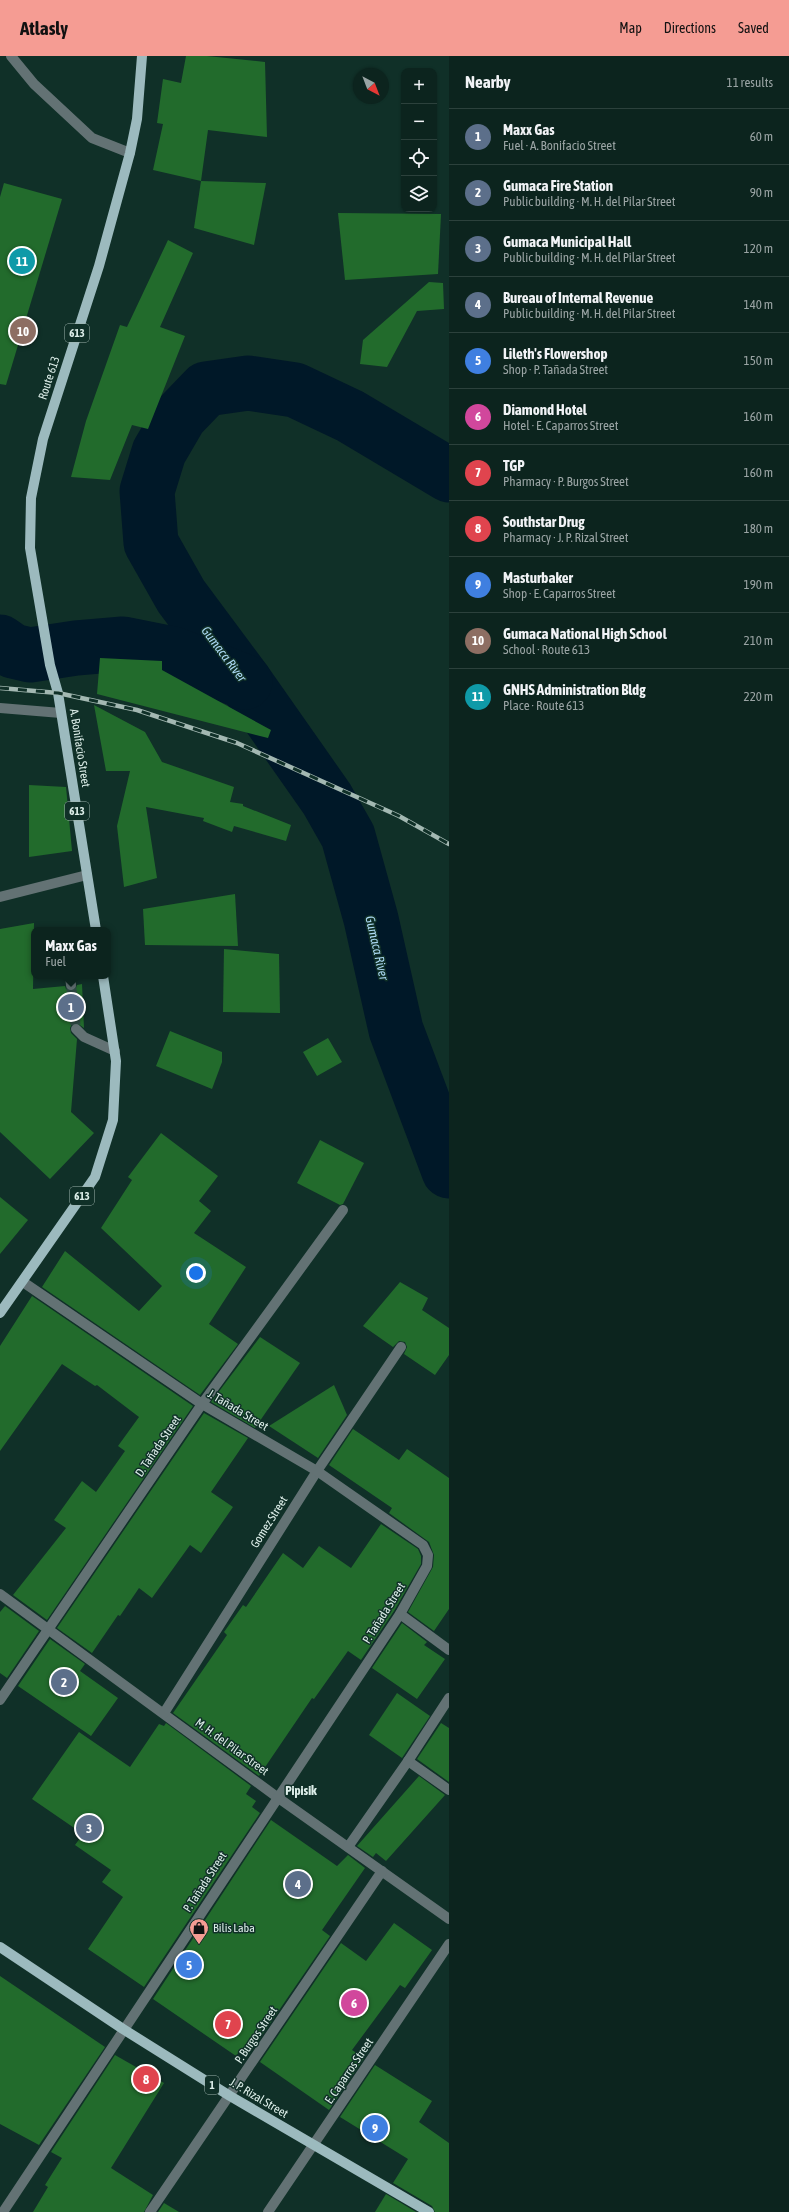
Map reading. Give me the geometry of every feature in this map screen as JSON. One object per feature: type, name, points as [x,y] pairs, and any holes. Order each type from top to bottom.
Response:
[{"type":"main road","name":"Route 613","points":[[50,665],[30,548],[31,498],[43,439],[99,266],[130,153],[137,120],[142,56]]},
{"type":"main road","name":"A. Bonifacio Street","points":[[50,665],[61,713],[96,927]]},
{"type":"main road","name":"613","points":[[0,1313],[95,1177],[113,1120],[116,1061],[103,979]]},
{"type":"main road","name":"J. P. Rizal Street","points":[[0,1947],[123,2029],[230,2096],[429,2212]]},
{"type":"street","points":[[11,56],[34,84],[92,138],[130,153]]},
{"type":"street","points":[[0,708],[61,713]]},
{"type":"street","points":[[0,897],[88,875]]},
{"type":"street","points":[[76,1029],[84,1037],[115,1051]]},
{"type":"street","name":"D. Tañada Street","points":[[0,1700],[202,1404],[343,1210]]},
{"type":"street","name":"J. Tañada Street","points":[[23,1282],[202,1404],[317,1471],[423,1545],[428,1555],[427,1566]]},
{"type":"street","name":"Gomez Street","points":[[164,1713],[317,1471],[401,1347]]},
{"type":"street","name":"P. Tañada Street","points":[[3,2212],[277,1797],[400,1614],[427,1566]]},
{"type":"street","name":"M. H. del Pilar Street","points":[[0,1594],[277,1797],[449,1919]]},
{"type":"street","points":[[400,1614],[449,1650]]},
{"type":"street","points":[[348,1847],[408,1761],[449,1698]]},
{"type":"street","points":[[408,1761],[449,1790]]},
{"type":"street","name":"P. Burgos Street","points":[[150,2212],[382,1871]]},
{"type":"street","name":"E. Caparros Street","points":[[268,2212],[449,1944]]},
{"type":"building","points":[[186,56],[207,56],[265,62],[267,137],[208,130],[201,181],[153,170],[163,124],[157,123],[163,79],[181,83]]},
{"type":"building","points":[[201,181],[266,183],[254,245],[194,228]]},
{"type":"building","points":[[4,183],[62,199],[6,385],[0,384],[0,197]]},
{"type":"building","points":[[338,213],[441,214],[438,274],[345,280]]},
{"type":"building","points":[[168,240],[193,253],[160,327],[185,336],[148,429],[132,425],[110,480],[71,477],[86,421],[120,325],[127,327]]},
{"type":"building","points":[[429,282],[443,283],[444,309],[417,311],[387,367],[360,364],[363,340]]},
{"type":"building","points":[[100,658],[162,661],[162,670],[271,730],[268,738],[97,694]]},
{"type":"building","points":[[94,705],[145,732],[162,762],[234,787],[230,802],[243,804],[243,806],[291,825],[286,841],[234,826],[232,832],[203,821],[204,818],[146,807],[157,878],[124,887],[117,826],[130,771],[106,771]]},
{"type":"building","points":[[29,785],[66,787],[72,851],[29,857]]},
{"type":"building","points":[[235,894],[238,946],[145,945],[143,909]]},
{"type":"building","points":[[34,923],[34,927],[31,927],[31,979],[33,979],[33,989],[65,986],[66,989],[71,991],[75,990],[77,985],[82,984],[84,1028],[77,1023],[72,1024],[70,1028],[71,1033],[77,1039],[71,1112],[94,1133],[50,1179],[0,1132],[0,929]]},
{"type":"building","points":[[224,949],[279,954],[280,1013],[223,1012]]},
{"type":"building","points":[[170,1031],[222,1052],[222,1062],[212,1089],[156,1066]]},
{"type":"building","points":[[328,1038],[342,1062],[317,1076],[303,1052]]},
{"type":"building","points":[[161,1133],[218,1176],[199,1201],[211,1211],[194,1233],[246,1267],[209,1324],[238,1344],[200,1395],[42,1287],[65,1251],[139,1311],[162,1286],[101,1228],[132,1180],[128,1177]]},
{"type":"building","points":[[320,1140],[364,1163],[343,1204],[340,1205],[297,1183]]},
{"type":"building","points":[[0,1197],[28,1220],[0,1254]]},
{"type":"building","points":[[400,1282],[428,1298],[422,1310],[449,1328],[449,1355],[435,1375],[404,1354],[407,1347],[405,1342],[399,1341],[393,1347],[363,1326]]},
{"type":"building","points":[[32,1296],[193,1406],[47,1620],[13,1595],[66,1528],[54,1520],[82,1481],[96,1492],[125,1451],[118,1446],[139,1417],[97,1385],[95,1386],[62,1364],[0,1451],[0,1346]]},
{"type":"building","points":[[260,1337],[300,1363],[255,1428],[211,1402]]},
{"type":"building","points":[[334,1385],[347,1415],[318,1458],[269,1426]]},
{"type":"building","points":[[204,1413],[248,1438],[211,1492],[233,1507],[201,1553],[190,1545],[152,1598],[139,1588],[92,1653],[57,1628]]},
{"type":"building","points":[[353,1429],[399,1460],[407,1449],[449,1478],[449,1609],[434,1631],[408,1612],[433,1567],[434,1555],[429,1542],[389,1513],[392,1508],[329,1465]]},
{"type":"building","points":[[381,1524],[418,1549],[421,1556],[421,1564],[394,1611],[361,1660],[348,1651],[314,1699],[312,1698],[259,1776],[173,1713],[227,1635],[224,1632],[243,1605],[246,1607],[283,1553],[303,1568],[319,1546],[351,1568]]},
{"type":"building","points":[[5,1606],[39,1631],[7,1678],[0,1673],[0,1612]]},
{"type":"building","points":[[402,1623],[427,1642],[424,1645],[445,1659],[417,1699],[372,1668]]},
{"type":"building","points":[[50,1639],[85,1664],[80,1671],[118,1698],[91,1736],[18,1686]]},
{"type":"building","points":[[397,1693],[430,1716],[402,1758],[369,1735]]},
{"type":"building","points":[[166,1723],[251,1786],[246,1794],[256,1801],[252,1807],[260,1813],[144,1987],[88,1949],[123,1897],[102,1882],[111,1870],[75,1845],[83,1834],[32,1799],[79,1732],[130,1767],[159,1724],[164,1726]]},
{"type":"building","points":[[441,1723],[449,1728],[449,1782],[417,1759]]},
{"type":"building","points":[[419,1776],[445,1795],[386,1861],[376,1853],[373,1857],[357,1846]]},
{"type":"building","points":[[271,1820],[337,1866],[348,1855],[365,1868],[322,1930],[330,1936],[249,2054],[241,2049],[236,2056],[153,1999]]},
{"type":"building","points":[[394,1923],[432,1950],[405,1988],[400,1985],[352,2050],[364,2058],[329,2110],[260,2062],[341,1943],[366,1961]]},
{"type":"building","points":[[0,1976],[105,2047],[39,2145],[0,2124]]},
{"type":"building","points":[[115,2055],[164,2083],[111,2168],[153,2195],[144,2212],[33,2212],[48,2187],[45,2185],[62,2158],[51,2152]]},
{"type":"building","points":[[375,2065],[432,2101],[419,2122],[449,2143],[449,2212],[435,2212],[432,2206],[393,2183],[408,2159],[340,2117]]},
{"type":"building","points":[[386,2194],[416,2212],[375,2212]]},
{"type":"building","points":[[164,2203],[179,2212],[158,2212]]},
{"type":"waterway","name":"Gumaca River","points":[[449,475],[350,416],[295,390],[248,383],[206,389],[180,416],[159,452],[147,491],[151,543],[181,596],[245,682],[327,799],[348,836],[371,919],[396,1030],[449,1171]]},
{"type":"waterway","points":[[0,642],[13,651],[30,655],[76,648],[123,644],[173,654],[245,682]]},
{"type":"tunnel","points":[[71,985],[76,1029]]},
{"type":"railway","points":[[0,688],[58,693],[137,710],[237,743],[399,816],[449,844]]},
{"type":"place","name":"GNHS Administration Bldg","points":[[22,261]]},
{"type":"place","name":"Gumaca National High School","points":[[23,331]]},
{"type":"place","name":"Maxx Gas","points":[[71,1007]]},
{"type":"place","name":"Gumaca Fire Station","points":[[64,1682]]},
{"type":"place","name":"Gumaca Municipal Hall","points":[[89,1828]]},
{"type":"place","name":"Bureau of Internal Revenue","points":[[298,1884]]},
{"type":"place","name":"Bilis Laba","points":[[199,1945]]},
{"type":"place","name":"Lileth's Flowershop","points":[[189,1965]]},
{"type":"place","name":"Diamond Hotel","points":[[354,2003]]},
{"type":"place","name":"TGP","points":[[228,2024]]},
{"type":"place","name":"Southstar Drug","points":[[146,2079]]},
{"type":"place","name":"Masturbaker","points":[[375,2128]]},
{"type":"district","name":"Pipisik","points":[[301,1790]]}]
